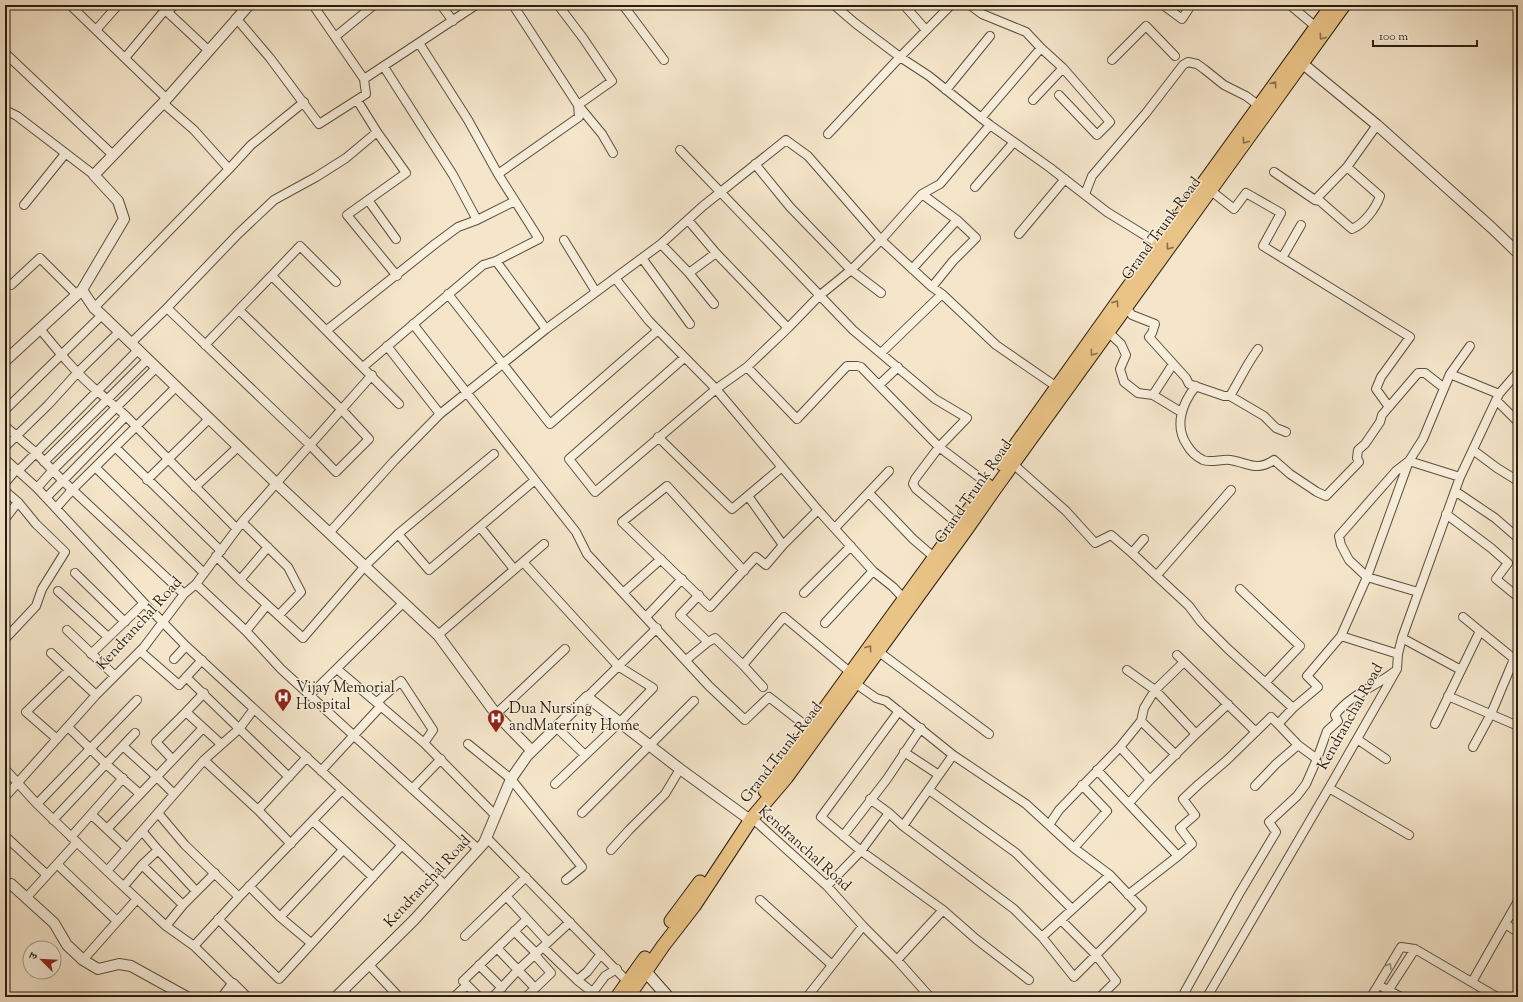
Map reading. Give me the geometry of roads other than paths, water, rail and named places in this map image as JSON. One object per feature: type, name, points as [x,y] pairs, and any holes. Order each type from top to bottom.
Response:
[{"type":"highway","name":"Grand Trunk Road","points":[[628,997],[694,906],[749,818],[786,778],[905,600],[1057,387],[1104,328],[1128,303],[1210,190],[1298,60],[1316,27],[1332,5]]},
{"type":"highway","name":"Grand Trunk Road","points":[[617,997],[627,981],[749,818],[810,729],[853,678],[879,652],[1013,464],[1159,244],[1258,105],[1344,5]]},
{"type":"main road","points":[[646,972],[668,997]]},
{"type":"street","points":[[70,5],[125,58],[229,169]]},
{"type":"street","points":[[96,30],[118,5]]},
{"type":"street","points":[[125,58],[164,9],[174,5]]},
{"type":"street","points":[[236,18],[270,58],[319,124],[366,94],[364,80],[313,5]]},
{"type":"street","points":[[335,37],[374,5]]},
{"type":"street","points":[[442,5],[453,21]]},
{"type":"street","points":[[364,80],[476,5]]},
{"type":"street","points":[[513,5],[578,105],[602,134],[613,153]]},
{"type":"street","points":[[558,5],[583,38],[612,81],[578,105]]},
{"type":"street","points":[[623,5],[664,60]]},
{"type":"street","points":[[834,5],[855,23],[900,57],[929,76],[990,125],[1065,179],[1107,212],[1159,244]]},
{"type":"street","points":[[904,5],[926,30]]},
{"type":"street","points":[[828,134],[951,5]]},
{"type":"street","points":[[970,5],[982,14],[1026,32],[1063,68],[1110,122],[1098,135],[1059,95]]},
{"type":"street","points":[[1163,5],[1182,19],[1191,5]]},
{"type":"street","points":[[1290,5],[1316,27]]},
{"type":"street","points":[[94,175],[164,100],[236,18],[243,7]]},
{"type":"street","points":[[164,9],[208,50]]},
{"type":"street","points":[[1112,60],[1146,26],[1175,56]]},
{"type":"street","points":[[946,90],[990,36]]},
{"type":"street","points":[[363,367],[483,265],[496,261],[539,239],[514,201],[468,120],[419,43]]},
{"type":"street","points":[[981,118],[1041,48]]},
{"type":"street","points":[[5,53],[113,155]]},
{"type":"street","points":[[1298,60],[1377,125],[1518,253]]},
{"type":"street","points":[[1085,194],[1092,176],[1146,113],[1183,65],[1188,62],[1200,66],[1224,85],[1246,96],[1258,105]]},
{"type":"street","points":[[384,67],[452,175],[477,220]]},
{"type":"street","points":[[1033,100],[1063,68]]},
{"type":"street","points":[[357,100],[376,132],[406,173],[348,214],[397,276]]},
{"type":"street","points":[[5,410],[61,355],[98,311],[251,145],[304,102]]},
{"type":"street","points":[[498,174],[579,117],[578,105]]},
{"type":"street","points":[[5,110],[17,116],[94,175],[118,201],[124,219],[80,292],[5,361]]},
{"type":"street","points":[[684,358],[569,459],[595,492],[716,388],[747,367],[819,296],[851,270],[881,240],[922,194],[940,184],[990,125]]},
{"type":"street","points":[[1315,200],[1347,167],[1377,125]]},
{"type":"street","points":[[5,483],[97,391],[166,308],[238,234],[274,200],[316,177],[346,158],[376,132]]},
{"type":"street","points":[[329,533],[394,460],[440,414],[546,329],[661,244],[703,206],[786,140],[808,156],[881,240],[912,269],[942,294],[996,345],[1057,387]]},
{"type":"street","points":[[975,187],[1014,142]]},
{"type":"street","points":[[680,150],[853,330],[935,399],[967,418],[939,446],[913,484],[916,489],[959,525]]},
{"type":"street","points":[[24,205],[65,154]]},
{"type":"street","points":[[755,164],[790,207],[851,270],[881,293]]},
{"type":"street","points":[[1274,172],[1315,200],[1320,201],[1352,229],[1359,226],[1378,203],[1380,196],[1347,167]]},
{"type":"street","points":[[1019,234],[1065,179]]},
{"type":"street","points":[[1210,190],[1234,209],[1246,194],[1281,213],[1263,246],[1410,337],[1381,377],[1376,389],[1389,407]]},
{"type":"street","points":[[922,194],[957,220],[976,238],[953,261],[932,287]]},
{"type":"street","points":[[368,200],[396,239]]},
{"type":"street","points":[[327,330],[363,300],[397,276],[458,227],[477,220],[514,201]]},
{"type":"street","points":[[688,220],[716,253],[788,328]]},
{"type":"street","points":[[912,269],[957,220]]},
{"type":"street","points":[[1282,258],[1301,225]]},
{"type":"street","points":[[564,240],[596,292]]},
{"type":"street","points":[[661,244],[689,273],[714,304]]},
{"type":"street","points":[[205,345],[300,246],[336,282]]},
{"type":"street","points":[[689,273],[716,253]]},
{"type":"street","points":[[11,285],[40,258],[80,292],[119,332],[238,447],[438,635],[496,714],[532,751]]},
{"type":"street","points":[[642,258],[690,324]]},
{"type":"street","points":[[496,261],[546,329]]},
{"type":"street","points":[[272,276],[372,375],[399,404]]},
{"type":"street","points":[[615,278],[657,331],[716,388],[818,510],[873,571],[893,587],[905,600]]},
{"type":"street","points":[[448,294],[550,424],[657,331]]},
{"type":"street","points":[[881,354],[942,294]]},
{"type":"street","points":[[1128,303],[1127,309],[1132,315],[1155,324],[1149,337],[1186,378],[1189,384],[1224,396],[1230,396],[1264,416],[1276,428],[1286,432]]},
{"type":"street","points":[[166,308],[310,445],[336,472],[369,439],[341,409],[239,310]]},
{"type":"street","points":[[413,324],[576,532],[587,554],[646,616],[709,686],[745,720],[769,698],[810,729]]},
{"type":"street","points":[[1104,328],[1121,344],[1126,355],[1120,370],[1124,382],[1138,393],[1153,395],[1181,412]]},
{"type":"street","points":[[40,329],[61,355],[97,391],[117,407],[195,487],[239,526],[268,547],[288,567],[301,592],[278,615]]},
{"type":"street","points":[[5,447],[15,435],[48,405],[78,372],[119,332]]},
{"type":"street","points":[[387,346],[440,414]]},
{"type":"street","points":[[1278,724],[1318,687],[1307,676],[1341,636],[1367,577],[1410,461],[1423,439],[1450,374],[1470,346]]},
{"type":"street","points":[[1230,396],[1251,358],[1258,349]]},
{"type":"street","points":[[44,462],[148,359]]},
{"type":"street","points":[[1153,395],[1173,364]]},
{"type":"street","points":[[747,367],[797,419],[847,366],[861,367],[939,446],[988,484]]},
{"type":"street","points":[[880,385],[898,367]]},
{"type":"street","points":[[37,488],[53,470],[156,368]]},
{"type":"street","name":"Kendranchal Road","points":[[1209,996],[1397,669],[1398,654],[1402,638],[1460,477],[1498,397],[1518,372]]},
{"type":"street","points":[[1196,386],[1181,412],[1180,428],[1185,443],[1193,454],[1204,460],[1230,460],[1256,467],[1265,466],[1274,460],[1290,474],[1317,492],[1326,496],[1359,462],[1357,458],[1358,450],[1365,444],[1380,422],[1382,415],[1418,373],[1425,373],[1444,388]]},
{"type":"street","points":[[1450,374],[1498,397],[1518,422]]},
{"type":"street","name":"Kendranchal Road","points":[[5,797],[96,695],[140,651],[184,594],[196,584],[239,526],[372,375]]},
{"type":"street","points":[[56,508],[73,489],[96,468],[176,387]]},
{"type":"street","points":[[46,498],[126,416]]},
{"type":"street","points":[[147,480],[209,419]]},
{"type":"street","points":[[5,426],[35,452],[62,480],[184,594]]},
{"type":"street","points":[[658,437],[732,509],[782,467]]},
{"type":"street","points":[[195,487],[238,447]]},
{"type":"street","points":[[116,448],[218,553],[240,580],[303,638],[365,566],[398,534],[494,454]]},
{"type":"street","points":[[1473,450],[1497,468],[1518,481]]},
{"type":"street","points":[[5,459],[37,488],[186,646],[445,885]]},
{"type":"street","points":[[1410,461],[1460,477]]},
{"type":"street","points":[[1410,461],[1396,471],[1339,536],[1340,545],[1349,560],[1367,577],[1418,592]]},
{"type":"street","points":[[1013,464],[1066,511],[1095,543],[1111,535],[1132,553],[1189,606],[1201,622],[1228,649],[1294,708]]},
{"type":"street","points":[[96,468],[204,573]]},
{"type":"street","points":[[835,528],[889,471]]},
{"type":"street","points":[[398,534],[429,570],[535,480]]},
{"type":"street","points":[[744,571],[667,486],[622,522],[710,607],[744,571],[756,557],[766,565],[783,545],[818,510]]},
{"type":"street","points":[[1156,575],[1231,490]]},
{"type":"street","points":[[5,491],[18,502],[36,524],[65,552],[42,589],[36,606],[5,639]]},
{"type":"street","points":[[1455,491],[1495,518],[1518,538]]},
{"type":"street","points":[[869,493],[913,539],[935,558]]},
{"type":"street","points":[[748,496],[783,545]]},
{"type":"street","points":[[5,519],[18,502]]},
{"type":"street","points":[[1446,514],[1491,548],[1508,563],[1496,579],[1518,597]]},
{"type":"street","points":[[480,527],[514,569]]},
{"type":"street","points":[[1132,553],[1144,539]]},
{"type":"street","points":[[438,635],[544,544]]},
{"type":"street","points":[[804,593],[851,546]]},
{"type":"street","points":[[240,580],[268,547]]},
{"type":"street","points":[[623,593],[661,559]]},
{"type":"street","points":[[523,562],[618,666],[653,688],[556,784]]},
{"type":"street","points":[[825,623],[873,571]]},
{"type":"street","points":[[75,573],[125,622]]},
{"type":"street","points":[[646,616],[682,579]]},
{"type":"street","points":[[196,584],[246,631],[281,669],[478,849]]},
{"type":"street","points":[[1240,589],[1300,646],[1266,682]]},
{"type":"street","points":[[58,591],[108,636]]},
{"type":"street","points":[[699,595],[680,615],[708,642]]},
{"type":"street","points":[[91,654],[144,603]]},
{"type":"street","points":[[310,695],[403,603]]},
{"type":"street","points":[[246,631],[267,604]]},
{"type":"street","points":[[743,665],[784,617],[876,698],[886,700],[953,755],[1026,804],[1074,848],[1110,875],[1142,909],[1074,977],[1042,937],[1014,909],[870,799]]},
{"type":"street","points":[[1463,617],[1516,661],[1491,714],[1473,747]]},
{"type":"street","name":"Kendranchal Road","points":[[343,995],[369,965],[414,920],[484,843],[511,779],[532,751],[657,628]]},
{"type":"street","points":[[67,630],[114,676]]},
{"type":"street","points":[[1435,724],[1480,631]]},
{"type":"street","points":[[1341,636],[1398,654]]},
{"type":"street","points":[[686,660],[714,638],[743,665],[762,687]]},
{"type":"street","points":[[1402,638],[1461,670]]},
{"type":"street","points":[[174,660],[186,646]]},
{"type":"street","points":[[496,714],[565,649]]},
{"type":"street","points":[[140,651],[179,685],[202,660]]},
{"type":"street","points":[[879,652],[989,734]]},
{"type":"street","points":[[51,653],[96,695]]},
{"type":"street","points":[[1177,655],[1256,732]]},
{"type":"street","points":[[1049,826],[1059,810],[1120,746],[1141,721],[1144,708],[1155,690],[1184,662]]},
{"type":"street","points":[[337,669],[424,743],[495,815]]},
{"type":"street","points":[[1182,997],[1239,894],[1276,832],[1269,822],[1297,796],[1306,784],[1327,731],[1338,721],[1335,715],[1342,706],[1368,687],[1383,681],[1397,669]]},
{"type":"street","points":[[57,739],[26,712],[69,670]]},
{"type":"street","points":[[1126,670],[1155,690],[1196,734]]},
{"type":"street","points":[[186,677],[289,777]]},
{"type":"street","points":[[321,771],[354,736],[379,704],[401,681],[433,730],[424,743]]},
{"type":"street","points":[[172,759],[156,742],[204,693]]},
{"type":"street","points":[[1448,696],[1518,726]]},
{"type":"street","name":"Kendranchal Road","points":[[587,697],[680,769],[749,818],[827,886],[862,926],[898,960],[930,997]]},
{"type":"street","points":[[37,804],[137,700]]},
{"type":"street","points":[[582,813],[694,701]]},
{"type":"street","points":[[1129,803],[1196,734],[1228,704]]},
{"type":"street","points":[[107,871],[204,760],[239,729],[254,709]]},
{"type":"street","points":[[899,711],[821,817],[860,851],[944,910],[976,939],[1029,980]]},
{"type":"street","points":[[186,712],[221,744]]},
{"type":"street","points":[[1128,895],[1192,844],[1180,828],[1195,815],[1183,799],[1228,760],[1271,717],[1298,744],[1317,759]]},
{"type":"street","points":[[1141,721],[1176,755]]},
{"type":"street","points":[[68,727],[140,794]]},
{"type":"street","points":[[556,727],[585,754]]},
{"type":"street","points":[[107,829],[203,728]]},
{"type":"street","points":[[843,836],[870,799],[887,779],[921,728]]},
{"type":"street","points":[[53,820],[135,733]]},
{"type":"street","points":[[1357,739],[1386,759]]},
{"type":"street","points":[[468,744],[511,779],[582,867],[566,880]]},
{"type":"street","points":[[1255,786],[1298,744]]},
{"type":"street","points":[[123,746],[174,794]]},
{"type":"street","points":[[1120,746],[1150,780]]},
{"type":"street","points":[[904,752],[939,775]]},
{"type":"street","points":[[904,826],[953,755]]},
{"type":"street","points":[[258,810],[307,757]]},
{"type":"street","points":[[412,789],[441,759]]},
{"type":"street","points":[[204,760],[258,810],[291,844]]},
{"type":"street","points":[[5,769],[17,784],[74,840],[166,926],[194,946],[246,997]]},
{"type":"street","points":[[611,850],[628,830],[665,794],[680,769]]},
{"type":"street","points":[[1097,770],[1178,856]]},
{"type":"street","points":[[27,897],[57,864],[92,815],[123,778]]},
{"type":"street","points":[[1074,848],[1107,812],[1082,785]]},
{"type":"street","points":[[1329,788],[1409,835]]},
{"type":"street","points":[[194,946],[238,897],[342,790]]},
{"type":"street","points":[[929,790],[1016,854],[1072,909]]},
{"type":"street","points":[[158,813],[185,845],[238,897]]},
{"type":"street","points":[[827,886],[860,851],[889,813]]},
{"type":"street","points":[[92,815],[127,848]]},
{"type":"street","points":[[313,821],[373,877]]},
{"type":"street","points":[[142,831],[196,891]]},
{"type":"street","points":[[5,836],[47,875]]},
{"type":"street","points":[[486,837],[617,969],[627,981]]},
{"type":"street","points":[[218,919],[278,979],[402,845]]},
{"type":"street","points":[[124,886],[142,865],[158,850]]},
{"type":"street","points":[[280,918],[343,850]]},
{"type":"street","points":[[57,864],[117,921]]},
{"type":"street","points":[[142,865],[183,905]]},
{"type":"street","points":[[166,926],[183,905],[215,873]]},
{"type":"street","points":[[1042,937],[1110,875]]},
{"type":"street","points":[[465,936],[526,878]]},
{"type":"street","points":[[7,882],[27,897],[54,923],[67,945],[83,960],[98,969],[119,964],[131,966],[187,997]]},
{"type":"street","points":[[249,886],[280,918],[311,943]]},
{"type":"street","points":[[506,896],[527,919],[545,945],[577,980],[593,992],[605,976],[617,969]]},
{"type":"street","points":[[83,960],[137,899]]},
{"type":"street","points":[[760,900],[832,965]]},
{"type":"street","points":[[1472,982],[1518,901]]},
{"type":"street","points":[[898,960],[944,910]]},
{"type":"street","points":[[479,997],[463,981],[527,919]]},
{"type":"street","points":[[1061,920],[1096,955],[1116,981],[1100,997]]},
{"type":"street","points":[[493,997],[518,970],[570,922]]},
{"type":"street","points":[[1504,924],[1518,932]]},
{"type":"street","points":[[808,997],[862,926]]},
{"type":"street","points":[[514,931],[551,973],[526,997]]},
{"type":"street","points":[[1371,997],[1401,947],[1415,949],[1497,997]]},
{"type":"street","points":[[497,948],[535,988]]},
{"type":"street","points":[[1386,993],[1415,949]]},
{"type":"street","points":[[577,980],[587,972],[601,954]]},
{"type":"street","points":[[369,965],[399,997]]},
{"type":"street","points":[[479,965],[502,988]]},
{"type":"street","points":[[223,997],[234,984]]},
{"type":"street","points":[[1378,984],[1386,993],[1401,997]]},
{"type":"street","points":[[454,997],[467,985]]},
{"type":"place","name":"Vijay Memorial Hospital","points":[[283,712]]},
{"type":"place","name":"Dua Nursing andMaternity Home","points":[[496,733]]}]
